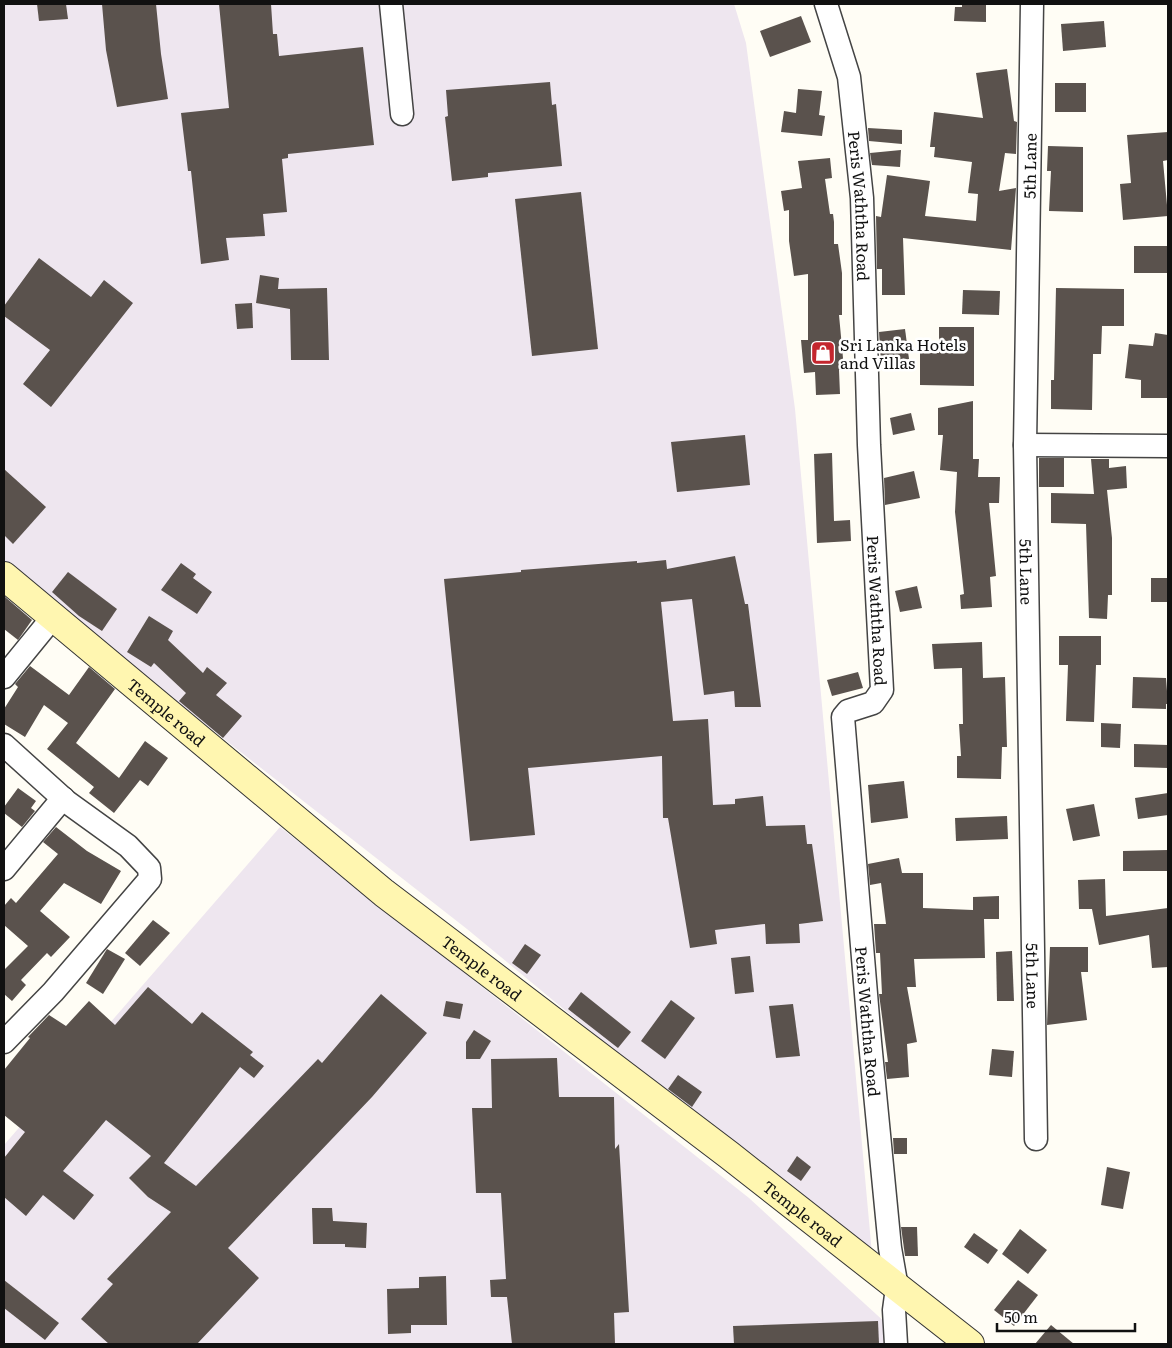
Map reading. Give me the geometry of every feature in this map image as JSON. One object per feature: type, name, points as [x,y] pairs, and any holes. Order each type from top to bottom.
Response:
[{"type":"street","points":[[391,4],[402,114]]},
{"type":"street","name":"Peris Waththa Road","points":[[826,4],[850,77],[862,198],[869,445],[882,690],[873,703],[848,711],[843,717],[870,1042],[890,1248],[897,1288]]},
{"type":"street","name":"5th Lane","points":[[1032,4],[1026,445],[1036,1139]]},
{"type":"street","points":[[1026,445],[1168,446]]},
{"type":"street","name":"Temple road","points":[[4,576],[384,893],[729,1155],[970,1344]]},
{"type":"street","points":[[4,677],[53,617]]},
{"type":"street","points":[[4,745],[63,798],[128,846],[149,868],[150,879],[53,992],[4,1042]]},
{"type":"street","points":[[4,869],[63,798]]},
{"type":"street","points":[[896,1344],[894,1310],[897,1288]]},
{"type":"shaded area","points":[[4,4],[734,4],[746,43],[795,409],[873,1265],[467,929],[4,567]]},
{"type":"shaded area","points":[[280,827],[749,1198],[888,1325],[889,1344],[4,1344],[4,1145]]},
{"type":"building","points":[[37,4],[66,4],[68,19],[39,21]]},
{"type":"building","points":[[102,4],[156,4],[168,99],[117,107],[106,50]]},
{"type":"building","points":[[219,4],[271,4],[273,34],[277,34],[279,56],[363,47],[374,145],[288,154],[288,158],[282,159],[287,212],[263,214],[265,236],[226,238],[229,260],[201,264],[191,171],[188,171],[181,113],[229,108]]},
{"type":"building","points":[[962,4],[986,4],[986,22],[954,21],[955,7],[962,7]]},
{"type":"building","points":[[801,16],[811,42],[770,57],[760,31]]},
{"type":"building","points":[[1104,21],[1106,47],[1063,51],[1061,24]]},
{"type":"building","points":[[1007,69],[1014,121],[1017,122],[1016,154],[1005,153],[999,191],[1016,188],[1011,250],[903,238],[905,295],[882,295],[882,269],[877,269],[876,216],[881,217],[887,175],[930,181],[925,216],[976,221],[978,194],[968,193],[972,162],[934,157],[935,147],[930,147],[934,112],[983,118],[976,73]]},
{"type":"building","points":[[550,82],[552,105],[556,104],[562,166],[488,173],[488,177],[452,181],[445,117],[448,116],[446,90]]},
{"type":"building","points":[[1055,83],[1086,83],[1086,112],[1055,112]]},
{"type":"building","points":[[798,89],[822,91],[819,115],[825,116],[822,136],[781,132],[784,111],[796,113]]},
{"type":"building","points":[[868,128],[902,130],[902,144],[869,141]]},
{"type":"building","points":[[1168,132],[1168,160],[1163,161],[1168,216],[1123,220],[1120,184],[1131,183],[1127,135]]},
{"type":"building","points":[[1048,146],[1083,147],[1083,212],[1049,211],[1051,171],[1047,171]]},
{"type":"building","points":[[901,150],[900,167],[872,165],[870,153]]},
{"type":"building","points":[[830,158],[832,178],[825,179],[830,214],[833,214],[834,244],[838,244],[842,273],[842,315],[839,315],[844,369],[839,370],[840,394],[816,395],[815,372],[804,373],[801,340],[808,340],[808,274],[794,276],[789,241],[789,210],[784,211],[781,191],[802,188],[798,161]]},
{"type":"building","points":[[581,192],[598,349],[532,356],[515,199]]},
{"type":"building","points":[[1134,246],[1168,246],[1168,273],[1134,273]]},
{"type":"building","points":[[39,258],[91,297],[104,280],[133,303],[51,407],[23,384],[50,350],[4,316],[4,306]]},
{"type":"building","points":[[260,275],[279,278],[278,289],[327,288],[329,360],[291,360],[290,309],[256,303]]},
{"type":"building","points":[[1056,288],[1124,289],[1124,326],[1102,326],[1101,354],[1093,354],[1092,410],[1051,409],[1051,380],[1054,380]]},
{"type":"building","points":[[963,290],[1000,291],[999,315],[962,314]]},
{"type":"building","points":[[252,303],[253,328],[237,329],[235,304]]},
{"type":"building","points":[[939,327],[974,327],[974,386],[920,385],[920,352],[939,353]]},
{"type":"building","points":[[905,329],[909,359],[881,362],[879,332]]},
{"type":"building","points":[[1155,333],[1168,335],[1168,398],[1141,398],[1141,380],[1125,378],[1129,344],[1153,346]]},
{"type":"building","points":[[973,401],[973,459],[979,459],[978,477],[1000,477],[999,503],[989,503],[996,576],[990,577],[992,607],[961,609],[960,595],[964,594],[955,512],[957,472],[940,470],[943,435],[938,435],[938,408]]},
{"type":"building","points":[[911,413],[915,430],[893,435],[890,418]]},
{"type":"building","points":[[745,435],[750,485],[677,492],[671,442]]},
{"type":"building","points":[[832,453],[834,521],[850,520],[851,541],[817,543],[814,454]]},
{"type":"building","points":[[1039,458],[1064,458],[1064,487],[1039,487]]},
{"type":"building","points":[[1091,459],[1109,459],[1109,468],[1126,466],[1127,488],[1107,490],[1112,538],[1112,595],[1108,595],[1107,619],[1089,618],[1086,524],[1051,523],[1051,493],[1094,494]]},
{"type":"building","points":[[4,469],[46,507],[13,544],[4,535]]},
{"type":"building","points":[[914,471],[920,498],[885,505],[884,478]]},
{"type":"building","points":[[735,556],[745,604],[748,604],[761,707],[735,707],[734,691],[704,695],[692,599],[661,602],[673,721],[708,719],[713,805],[735,804],[735,799],[763,796],[766,826],[805,825],[807,844],[812,844],[823,921],[799,924],[800,943],[766,944],[765,924],[715,930],[717,944],[690,948],[668,818],[663,818],[662,756],[528,768],[535,835],[470,841],[444,579],[521,572],[521,570],[637,561],[637,563],[666,560],[667,569]]},
{"type":"building","points":[[181,563],[196,574],[193,578],[212,592],[197,614],[161,590]]},
{"type":"building","points":[[68,572],[117,609],[102,631],[79,616],[52,592]]},
{"type":"building","points":[[1151,578],[1168,578],[1168,602],[1151,602]]},
{"type":"building","points":[[917,586],[922,608],[900,612],[895,591]]},
{"type":"building","points":[[4,596],[32,620],[18,640],[4,629]]},
{"type":"building","points":[[149,616],[173,631],[168,640],[203,673],[207,667],[227,683],[216,695],[242,716],[223,738],[179,701],[186,693],[154,663],[151,667],[127,652]]},
{"type":"building","points":[[1059,636],[1101,636],[1101,665],[1096,665],[1094,722],[1066,721],[1068,665],[1059,665]]},
{"type":"building","points":[[982,642],[983,678],[1005,677],[1007,747],[1002,747],[1001,779],[957,778],[957,756],[961,756],[959,724],[963,724],[962,668],[934,669],[932,644]]},
{"type":"building","points":[[30,666],[69,695],[89,667],[115,689],[76,743],[119,778],[145,741],[168,758],[148,786],[140,780],[114,813],[89,793],[94,787],[47,749],[68,723],[44,705],[25,737],[4,724],[4,709],[18,687],[15,684]]},
{"type":"building","points":[[858,672],[863,688],[832,696],[827,680]]},
{"type":"building","points":[[1133,677],[1166,678],[1168,704],[1166,704],[1166,709],[1132,708]]},
{"type":"building","points":[[1101,723],[1121,724],[1120,748],[1101,747]]},
{"type":"building","points":[[1134,744],[1168,745],[1168,768],[1134,767]]},
{"type":"building","points":[[904,781],[908,818],[871,823],[868,785]]},
{"type":"building","points":[[18,788],[36,801],[31,808],[35,811],[22,827],[4,813],[4,807]]},
{"type":"building","points":[[1168,793],[1168,815],[1138,819],[1135,798]]},
{"type":"building","points":[[1094,804],[1100,836],[1073,841],[1066,809]]},
{"type":"building","points":[[1007,816],[1008,839],[956,841],[955,818]]},
{"type":"building","points":[[56,827],[87,851],[121,871],[101,904],[64,883],[40,911],[70,937],[51,957],[47,953],[21,980],[26,985],[12,1001],[4,994],[4,970],[28,946],[4,925],[4,906],[11,898],[16,903],[58,854],[43,842]]},
{"type":"building","points":[[1168,850],[1168,871],[1123,871],[1123,851]]},
{"type":"building","points":[[899,858],[902,873],[923,873],[923,908],[973,910],[973,897],[999,896],[999,919],[984,919],[985,958],[914,959],[916,987],[907,987],[917,1042],[907,1044],[909,1077],[887,1079],[885,1062],[888,1062],[879,994],[882,994],[880,953],[876,953],[874,924],[886,924],[881,883],[870,885],[868,864]]},
{"type":"building","points":[[1105,879],[1106,916],[1168,908],[1168,967],[1152,968],[1149,935],[1099,945],[1092,909],[1079,909],[1078,880]]},
{"type":"building","points":[[153,920],[170,933],[140,966],[125,953]]},
{"type":"building","points":[[525,944],[541,955],[527,974],[512,963]]},
{"type":"building","points":[[1050,947],[1088,947],[1088,972],[1081,972],[1087,1020],[1047,1025]]},
{"type":"building","points":[[107,949],[125,959],[103,994],[86,983]]},
{"type":"building","points":[[1012,951],[1014,1001],[997,1001],[996,952]]},
{"type":"building","points":[[750,956],[754,992],[735,994],[731,958]]},
{"type":"building","points":[[148,987],[192,1024],[202,1012],[253,1052],[250,1055],[264,1066],[254,1078],[240,1067],[164,1163],[196,1186],[318,1059],[322,1063],[381,994],[427,1033],[372,1097],[228,1248],[259,1278],[197,1344],[109,1344],[81,1319],[113,1284],[107,1279],[171,1212],[148,1197],[129,1178],[151,1156],[106,1120],[63,1171],[94,1195],[74,1220],[43,1195],[26,1216],[4,1197],[4,1158],[25,1132],[4,1115],[4,1070],[30,1038],[28,1037],[49,1015],[66,1026],[89,1001],[115,1025]]},
{"type":"building","points":[[581,992],[631,1032],[618,1048],[568,1009]]},
{"type":"building","points":[[671,1000],[695,1018],[665,1059],[641,1041]]},
{"type":"building","points":[[446,1001],[463,1004],[460,1019],[443,1016]]},
{"type":"building","points":[[793,1004],[800,1056],[776,1058],[769,1006]]},
{"type":"building","points":[[474,1030],[491,1041],[480,1059],[466,1059],[466,1042]]},
{"type":"building","points":[[992,1049],[1014,1051],[1012,1077],[989,1075]]},
{"type":"building","points":[[557,1058],[559,1097],[614,1097],[615,1149],[619,1144],[629,1312],[614,1313],[615,1344],[512,1344],[507,1297],[491,1297],[490,1280],[506,1279],[501,1193],[476,1193],[472,1108],[492,1108],[491,1059]]},
{"type":"building","points":[[678,1075],[702,1092],[692,1107],[668,1089]]},
{"type":"building","points":[[893,1138],[907,1138],[907,1154],[894,1154]]},
{"type":"building","points":[[797,1156],[811,1167],[801,1181],[787,1171]]},
{"type":"building","points":[[1107,1167],[1130,1172],[1123,1209],[1101,1205]]},
{"type":"building","points":[[312,1208],[332,1208],[333,1221],[367,1223],[366,1248],[345,1247],[345,1244],[313,1244]]},
{"type":"building","points":[[901,1227],[917,1227],[918,1256],[905,1256]]},
{"type":"building","points":[[1020,1229],[1047,1250],[1028,1274],[1002,1254]]},
{"type":"building","points":[[974,1233],[998,1250],[988,1264],[964,1247]]},
{"type":"building","points":[[446,1276],[447,1325],[411,1325],[411,1333],[388,1334],[387,1289],[419,1288],[419,1277]]},
{"type":"building","points":[[4,1280],[59,1323],[45,1340],[4,1308]]},
{"type":"building","points":[[1018,1280],[1038,1295],[1014,1326],[994,1310]]},
{"type":"building","points":[[878,1321],[879,1344],[734,1344],[733,1326]]},
{"type":"building","points":[[1051,1325],[1074,1344],[1035,1344]]},
{"type":"place","name":"Sri Lanka Hotels and Villas","points":[[823,353]]}]
